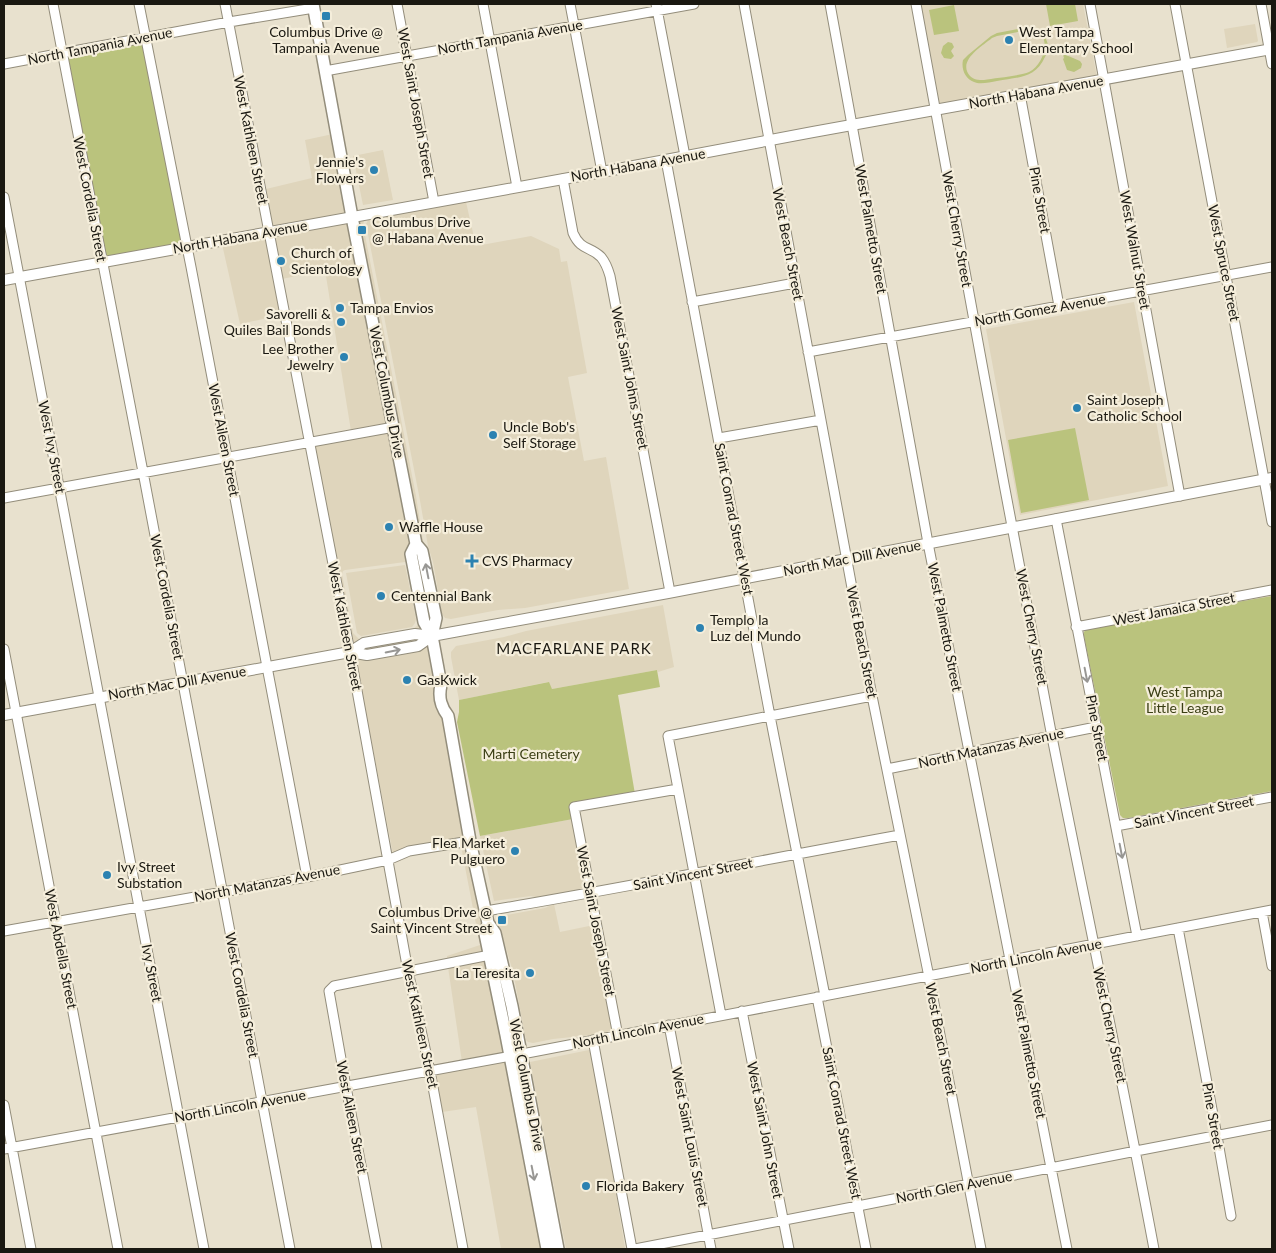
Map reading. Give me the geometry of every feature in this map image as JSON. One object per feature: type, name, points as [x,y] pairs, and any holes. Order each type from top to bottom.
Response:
[{"type":"main road","name":"West Columbus Drive","points":[[313,6],[416,544],[422,551],[436,618],[432,636],[441,686],[439,693],[442,709],[448,716],[470,841],[487,917],[495,933],[495,954],[558,1249]]},
{"type":"main road","name":"West Columbus Drive","points":[[516,1055],[547,1249]]},
{"type":"street","name":"West Cordelia Street","points":[[53,4],[290,1249]]},
{"type":"street","name":"West Aileen Street","points":[[139,4],[307,877]]},
{"type":"street","name":"West Kathleen Street","points":[[225,4],[350,652],[408,971],[430,1071],[463,1249]]},
{"type":"street","name":"West Saint Joseph Street","points":[[398,4],[434,202]]},
{"type":"street","points":[[483,4],[517,187]]},
{"type":"street","points":[[570,4],[602,172]]},
{"type":"street","name":"North Tampania Avenue","points":[[325,71],[574,26],[656,7],[694,4]]},
{"type":"street","name":"West Beach Street","points":[[744,4],[872,696],[929,976],[981,1249]]},
{"type":"street","name":"West Palmetto Street","points":[[830,4],[928,543],[1067,1249]]},
{"type":"street","name":"West Cherry Street","points":[[916,4],[1052,735],[1154,1249]]},
{"type":"street","name":"West Walnut Street","points":[[1090,4],[1180,496]]},
{"type":"street","name":"West Spruce Street","points":[[1175,4],[1268,479],[1272,522]]},
{"type":"street","points":[[1261,4],[1271,49],[1272,64]]},
{"type":"street","name":"North Tampania Avenue","points":[[4,64],[313,6]]},
{"type":"street","points":[[656,7],[685,156]]},
{"type":"street","name":"North Habana Avenue","points":[[4,280],[1271,49]]},
{"type":"street","name":"Pine Street","points":[[1020,94],[1059,306]]},
{"type":"street","name":"Saint Conrad Street West","points":[[666,160],[797,854],[866,1249]]},
{"type":"street","name":"West Saint Johns Street","points":[[563,179],[575,237],[583,247],[600,256],[607,264],[670,592]]},
{"type":"street","name":"West Ivy Street","points":[[4,197],[99,698]]},
{"type":"street","name":"North Gomez Avenue","points":[[808,352],[1272,267]]},
{"type":"street","points":[[692,302],[795,283]]},
{"type":"street","points":[[719,438],[821,420]]},
{"type":"street","points":[[4,498],[394,427]]},
{"type":"street","name":"North Mac Dill Avenue","points":[[4,715],[350,652],[367,655],[418,646],[432,636],[1268,479]]},
{"type":"street","name":"Pine Street","points":[[1056,520],[1137,936]]},
{"type":"street","name":"West Jamaica Street","points":[[1076,627],[1272,590]]},
{"type":"street","name":"West Abdella Street","points":[[4,649],[118,1249]]},
{"type":"street","points":[[721,1015],[668,736],[872,696]]},
{"type":"street","name":"Ivy Street","points":[[99,698],[204,1249]]},
{"type":"street","name":"North Matanzas Avenue","points":[[887,769],[1096,726]]},
{"type":"street","name":"West Saint Joseph Street","points":[[618,1036],[574,807],[678,789]]},
{"type":"street","name":"Saint Vincent Street","points":[[1116,826],[1272,797]]},
{"type":"street","name":"Saint Vincent Street","points":[[487,917],[590,893],[900,835]]},
{"type":"street","name":"North Matanzas Avenue","points":[[4,931],[307,877],[388,860],[409,851],[470,841]]},
{"type":"street","name":"North Lincoln Avenue","points":[[8,1148],[618,1036],[1272,910]]},
{"type":"street","points":[[1262,912],[1272,966]]},
{"type":"street","name":"Pine Street","points":[[1178,928],[1231,1216]]},
{"type":"street","points":[[408,971],[495,954]]},
{"type":"street","name":"West Aileen Street","points":[[377,1249],[329,991],[334,986],[408,971]]},
{"type":"street","name":"West Saint John Street","points":[[742,1011],[789,1249]]},
{"type":"street","name":"West Saint Louis Street","points":[[669,1025],[711,1249]]},
{"type":"street","points":[[593,1040],[634,1249]]},
{"type":"street","points":[[4,1105],[8,1148],[31,1249]]},
{"type":"street","name":"North Glen Avenue","points":[[634,1249],[1272,1125]]},
{"type":"shaded area","name":"West Tampa Elementary School","points":[[921,4],[1083,4],[1097,77],[940,106]]},
{"type":"shaded area","points":[[1255,24],[1257,42],[1227,48],[1224,29]]},
{"type":"shaded area","points":[[333,134],[347,214],[272,227],[266,189],[312,178],[305,140]]},
{"type":"shaded area","points":[[383,150],[393,200],[363,205],[353,156]]},
{"type":"shaded area","points":[[466,202],[476,246],[531,236],[559,249],[561,262],[567,261],[587,373],[568,377],[584,461],[606,457],[629,589],[451,619],[445,618],[442,614],[366,224],[368,220]]},
{"type":"shaded area","points":[[365,218],[363,225],[416,496],[424,547],[420,543],[357,219]]},
{"type":"shaded area","points":[[349,221],[389,424],[351,431],[325,270],[282,279],[273,234]]},
{"type":"shaded area","points":[[265,236],[281,315],[240,324],[222,244]]},
{"type":"shaded area","name":"Saint Joseph Catholic School","points":[[1134,302],[1168,486],[1020,515],[986,329]]},
{"type":"shaded area","points":[[391,431],[411,542],[408,562],[345,570],[342,574],[353,633],[359,639],[412,630],[418,625],[420,620],[425,631],[353,645],[315,445]]},
{"type":"shaded area","name":"Centennial Bank","points":[[405,565],[416,619],[415,623],[412,627],[361,636],[357,633],[346,573]]},
{"type":"shaded area","points":[[663,605],[674,667],[658,672],[657,670],[552,689],[548,682],[459,700],[451,657],[451,652],[456,646]]},
{"type":"shaded area","points":[[429,642],[466,838],[393,854],[355,656]]},
{"type":"shaded area","points":[[573,819],[587,888],[584,891],[540,898],[531,896],[494,901],[480,836]]},
{"type":"shaded area","points":[[467,845],[491,952],[447,960],[447,956],[480,945],[461,846]]},
{"type":"shaded area","points":[[554,904],[560,932],[594,925],[612,1028],[611,1031],[591,1035],[533,1043],[526,1040],[513,972],[498,921],[501,916],[545,908]]},
{"type":"shaded area","points":[[492,959],[511,1052],[462,1062],[448,967]]},
{"type":"shaded area","points":[[589,1050],[596,1073],[625,1248],[566,1249],[530,1062]]},
{"type":"shaded area","points":[[513,1059],[549,1249],[501,1249],[476,1107],[442,1112],[435,1074]]},
{"type":"green space","points":[[1046,4],[1075,4],[1078,21],[1050,26]]},
{"type":"green space","points":[[954,5],[959,31],[934,35],[929,10]]},
{"type":"green space","points":[[1028,27],[1037,28],[1043,33],[1047,41],[1048,48],[1045,57],[1036,69],[1025,76],[985,83],[971,81],[964,73],[963,60],[997,33]],"holes":[[[1028,30],[1041,34],[1045,47],[1040,61],[1035,68],[1029,72],[1014,76],[984,80],[976,80],[970,76],[966,65],[968,60],[992,38]]]},
{"type":"green space","points":[[142,42],[182,244],[106,257],[68,56]]},
{"type":"green space","points":[[948,42],[952,43],[954,47],[951,51],[954,56],[951,59],[944,58],[941,53],[943,46]]},
{"type":"green space","points":[[1063,55],[1080,61],[1082,64],[1081,68],[1074,72],[1067,70],[1063,59]]},
{"type":"green space","points":[[1075,428],[1089,500],[1021,513],[1008,440]]},
{"type":"green space","name":"West Tampa Little League","points":[[1272,596],[1272,791],[1123,818],[1120,815],[1084,632],[1087,628]]},
{"type":"green space","name":"Marti Cemetery","points":[[657,670],[660,687],[618,695],[635,794],[571,805],[573,819],[480,836],[457,722],[459,700],[549,682],[552,689]]},
{"type":"place","name":"Columbus Drive @ Tampania Avenue","points":[[326,16]]},
{"type":"place","name":"West Tampa Elementary School","points":[[1009,40]]},
{"type":"place","name":"Jennie's Flowers","points":[[374,170]]},
{"type":"place","name":"Columbus Drive @ Habana Avenue","points":[[362,230]]},
{"type":"place","name":"Church of Scientology","points":[[281,261]]},
{"type":"place","name":"Tampa Envios","points":[[340,308]]},
{"type":"place","name":"Savorelli & Quiles Bail Bonds","points":[[341,322]]},
{"type":"place","name":"Lee Brother Jewelry","points":[[344,357]]},
{"type":"place","name":"Saint Joseph Catholic School","points":[[1077,408]]},
{"type":"place","name":"Uncle Bob's Self Storage","points":[[493,435]]},
{"type":"place","name":"Waffle House","points":[[389,527]]},
{"type":"place","name":"CVS Pharmacy","points":[[472,561]]},
{"type":"place","name":"Centennial Bank","points":[[381,596]]},
{"type":"place","name":"Templo la Luz del Mundo","points":[[700,628]]},
{"type":"place","name":"GasKwick","points":[[407,680]]},
{"type":"place","name":"Flea Market Pulguero","points":[[515,851]]},
{"type":"place","name":"Ivy Street Substation","points":[[107,875]]},
{"type":"place","name":"Columbus Drive @ Saint Vincent Street","points":[[502,920]]},
{"type":"place","name":"La Teresita","points":[[530,973]]},
{"type":"place","name":"Florida Bakery","points":[[586,1186]]},
{"type":"district","name":"MACFARLANE PARK","points":[[574,649]]}]
